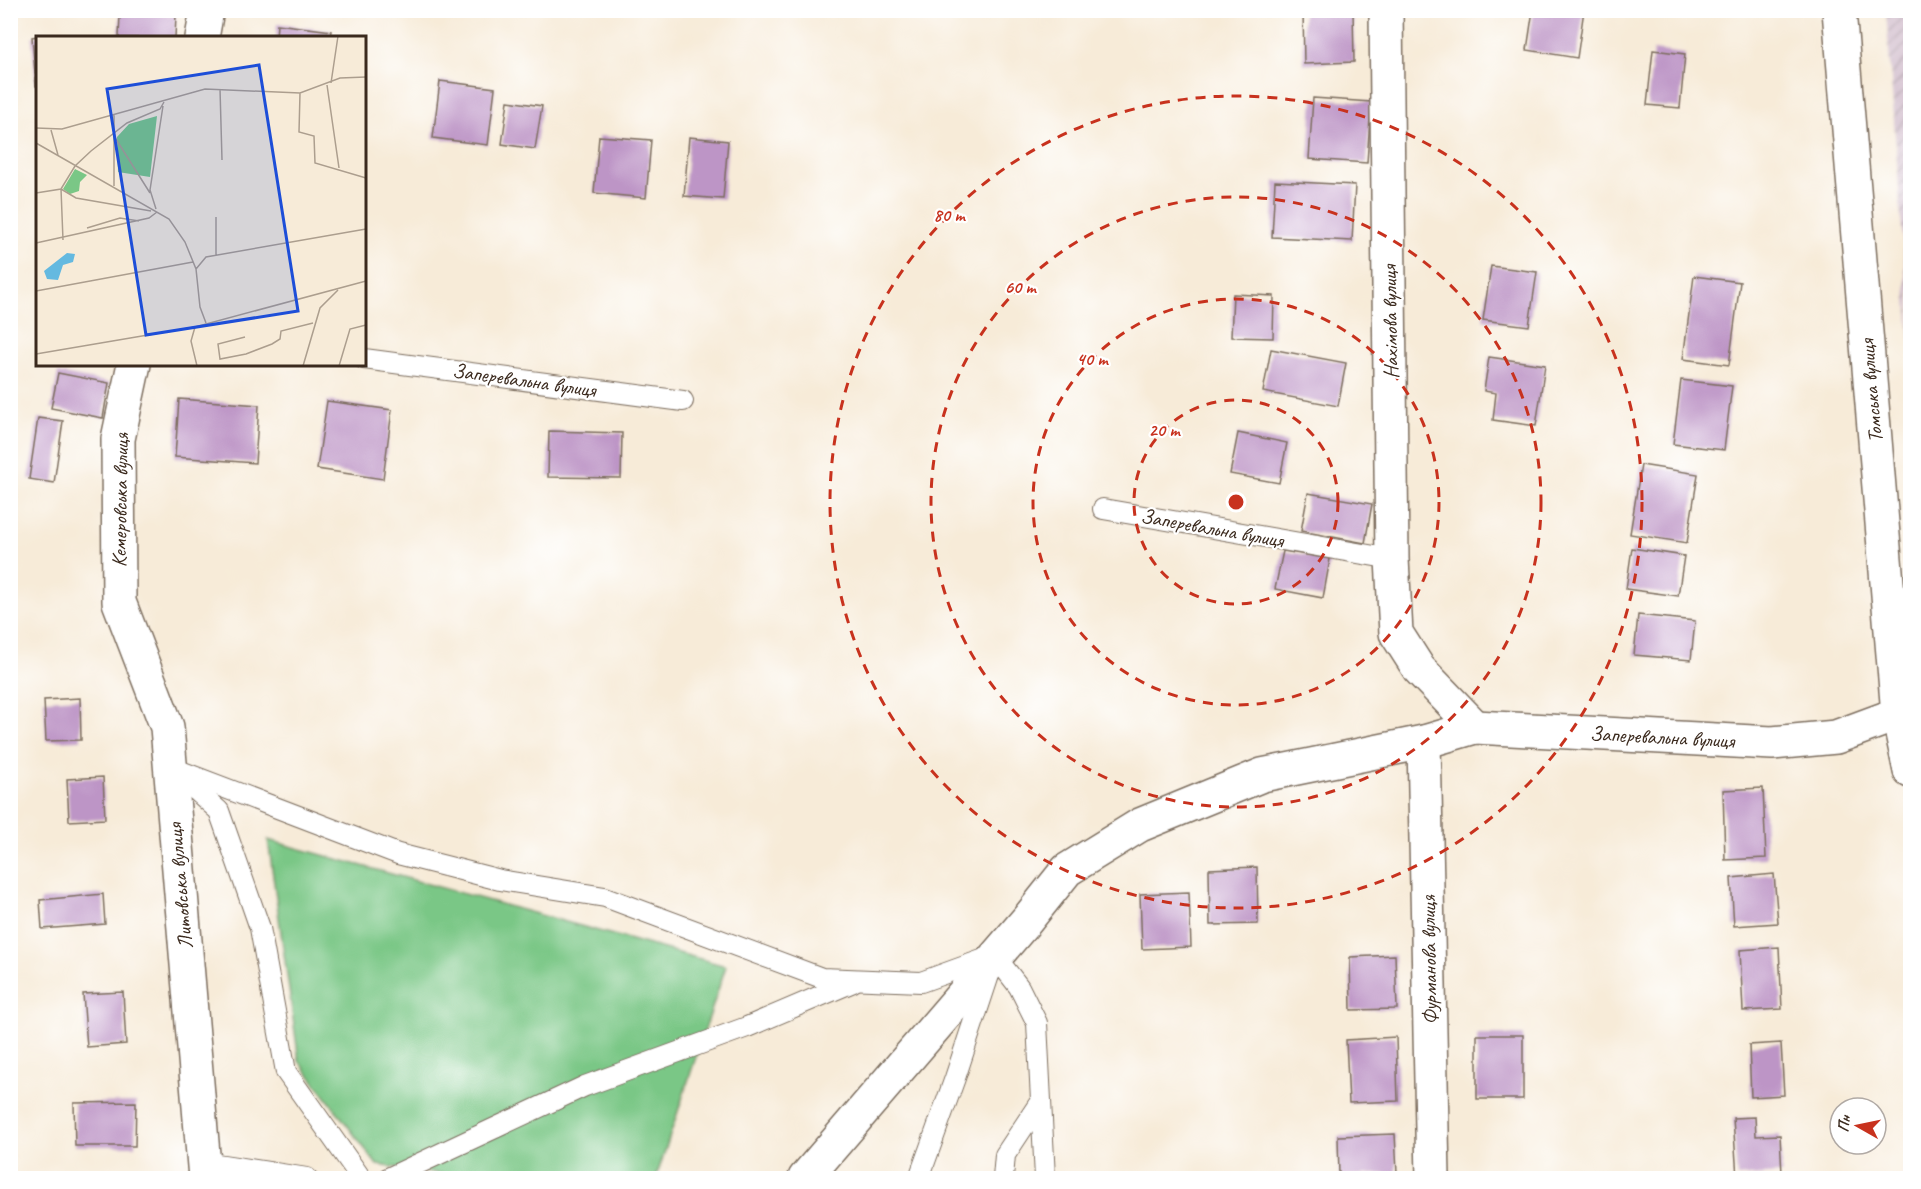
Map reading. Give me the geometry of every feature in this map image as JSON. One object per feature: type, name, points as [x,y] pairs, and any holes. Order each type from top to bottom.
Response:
[{"type":"street","points":[[202,36],[207,10]]},
{"type":"street","name":"Нахімова вулиця","points":[[1386,10],[1392,559],[1396,633],[1419,669],[1475,727]]},
{"type":"street","name":"Томська вулиця","points":[[1839,10],[1898,714],[1911,771]]},
{"type":"street","name":"Кемеровська вулиця","points":[[119,602],[118,439],[134,366]]},
{"type":"street","name":"Литовська вулиця","points":[[119,602],[167,727],[204,1170]]},
{"type":"street","name":"Заперевальна вулиця","points":[[805,1179],[1027,920],[1067,870],[1140,825],[1262,775],[1424,742],[1475,727],[1772,744],[1836,737],[1898,714]]},
{"type":"street","name":"Фурманова вулиця","points":[[1424,742],[1433,1179]]},
{"type":"lane","name":"Заперевальна вулиця","points":[[366,358],[683,401]]},
{"type":"lane","name":"Заперевальна вулиця","points":[[1103,509],[1392,559]]},
{"type":"lane","points":[[170,767],[398,854],[500,880],[605,897],[822,978],[921,982],[995,956]]},
{"type":"lane","points":[[170,767],[219,811],[260,928],[286,1072],[361,1179]]},
{"type":"lane","points":[[995,956],[1019,987],[1037,1023],[1045,1179]]},
{"type":"lane","points":[[919,1179],[995,956]]},
{"type":"lane","points":[[388,1179],[585,1086],[747,1027],[859,980]]},
{"type":"lane","points":[[1003,1179],[1005,1155],[1040,1102]]},
{"type":"lane","points":[[204,1170],[307,1179]]},
{"type":"shaded area","points":[[1886,11],[1910,11],[1910,341]]},
{"type":"green space","points":[[268,840],[726,966],[656,1178],[474,1178],[377,1165],[299,1061]]},
{"type":"building","points":[[1303,10],[1353,10],[1354,62],[1304,64]]},
{"type":"building","points":[[1533,10],[1584,10],[1577,58],[1527,50]]},
{"type":"building","points":[[120,13],[176,15],[175,36],[119,36]]},
{"type":"building","points":[[277,24],[331,31],[330,36],[276,36]]},
{"type":"building","points":[[36,36],[36,86],[32,37]]},
{"type":"building","points":[[1653,50],[1685,54],[1680,108],[1647,105]]},
{"type":"building","points":[[440,81],[495,88],[488,145],[433,138]]},
{"type":"building","points":[[1313,98],[1371,102],[1367,163],[1309,159]]},
{"type":"building","points":[[508,101],[542,106],[535,149],[502,144]]},
{"type":"building","points":[[599,136],[651,140],[646,198],[594,193]]},
{"type":"building","points":[[689,137],[728,141],[723,199],[684,196]]},
{"type":"building","points":[[1275,181],[1355,185],[1352,241],[1272,237]]},
{"type":"building","points":[[1491,266],[1537,272],[1529,326],[1483,320]]},
{"type":"building","points":[[1694,276],[1740,282],[1729,365],[1683,359]]},
{"type":"building","points":[[1233,294],[1274,296],[1273,338],[1231,337]]},
{"type":"building","points":[[1271,349],[1346,363],[1338,406],[1263,392]]},
{"type":"building","points":[[1489,357],[1545,365],[1536,426],[1493,420],[1496,393],[1484,391]]},
{"type":"building","points":[[58,373],[109,383],[103,418],[51,408]]},
{"type":"building","points":[[1681,380],[1732,386],[1724,450],[1673,444]]},
{"type":"building","points":[[179,399],[259,405],[255,463],[175,457]]},
{"type":"building","points":[[327,401],[392,410],[383,479],[317,469]]},
{"type":"building","points":[[38,418],[63,421],[54,483],[29,479]]},
{"type":"building","points":[[549,431],[622,433],[621,478],[548,477]]},
{"type":"building","points":[[1238,433],[1287,443],[1279,483],[1230,474]]},
{"type":"building","points":[[1641,465],[1698,474],[1687,543],[1630,534]]},
{"type":"building","points":[[1308,493],[1372,504],[1365,543],[1301,531]]},
{"type":"building","points":[[1632,548],[1684,556],[1678,596],[1626,589]]},
{"type":"building","points":[[1283,551],[1330,559],[1323,598],[1275,589]]},
{"type":"building","points":[[1638,615],[1695,621],[1691,660],[1634,655]]},
{"type":"building","points":[[80,698],[81,740],[46,741],[44,700]]},
{"type":"building","points":[[103,777],[105,819],[69,821],[67,779]]},
{"type":"building","points":[[1763,788],[1766,858],[1725,860],[1723,790]]},
{"type":"building","points":[[1257,867],[1258,924],[1210,925],[1209,869]]},
{"type":"building","points":[[1774,874],[1778,923],[1734,926],[1731,878]]},
{"type":"building","points":[[1189,892],[1191,947],[1142,949],[1140,894]]},
{"type":"building","points":[[103,894],[105,924],[42,929],[40,900]]},
{"type":"building","points":[[1779,947],[1782,1009],[1743,1011],[1740,950]]},
{"type":"building","points":[[1395,955],[1397,1009],[1351,1010],[1350,957]]},
{"type":"building","points":[[123,992],[126,1044],[87,1047],[83,994]]},
{"type":"building","points":[[1477,1035],[1523,1035],[1523,1099],[1477,1099]]},
{"type":"building","points":[[1396,1037],[1398,1101],[1349,1103],[1346,1040]]},
{"type":"building","points":[[1781,1043],[1784,1095],[1751,1097],[1749,1045]]},
{"type":"building","points":[[136,1102],[135,1146],[75,1146],[74,1103]]},
{"type":"building","points":[[1755,1117],[1756,1136],[1780,1135],[1782,1174],[1737,1177],[1733,1118]]},
{"type":"building","points":[[1395,1134],[1397,1173],[1339,1176],[1338,1136]]}]
